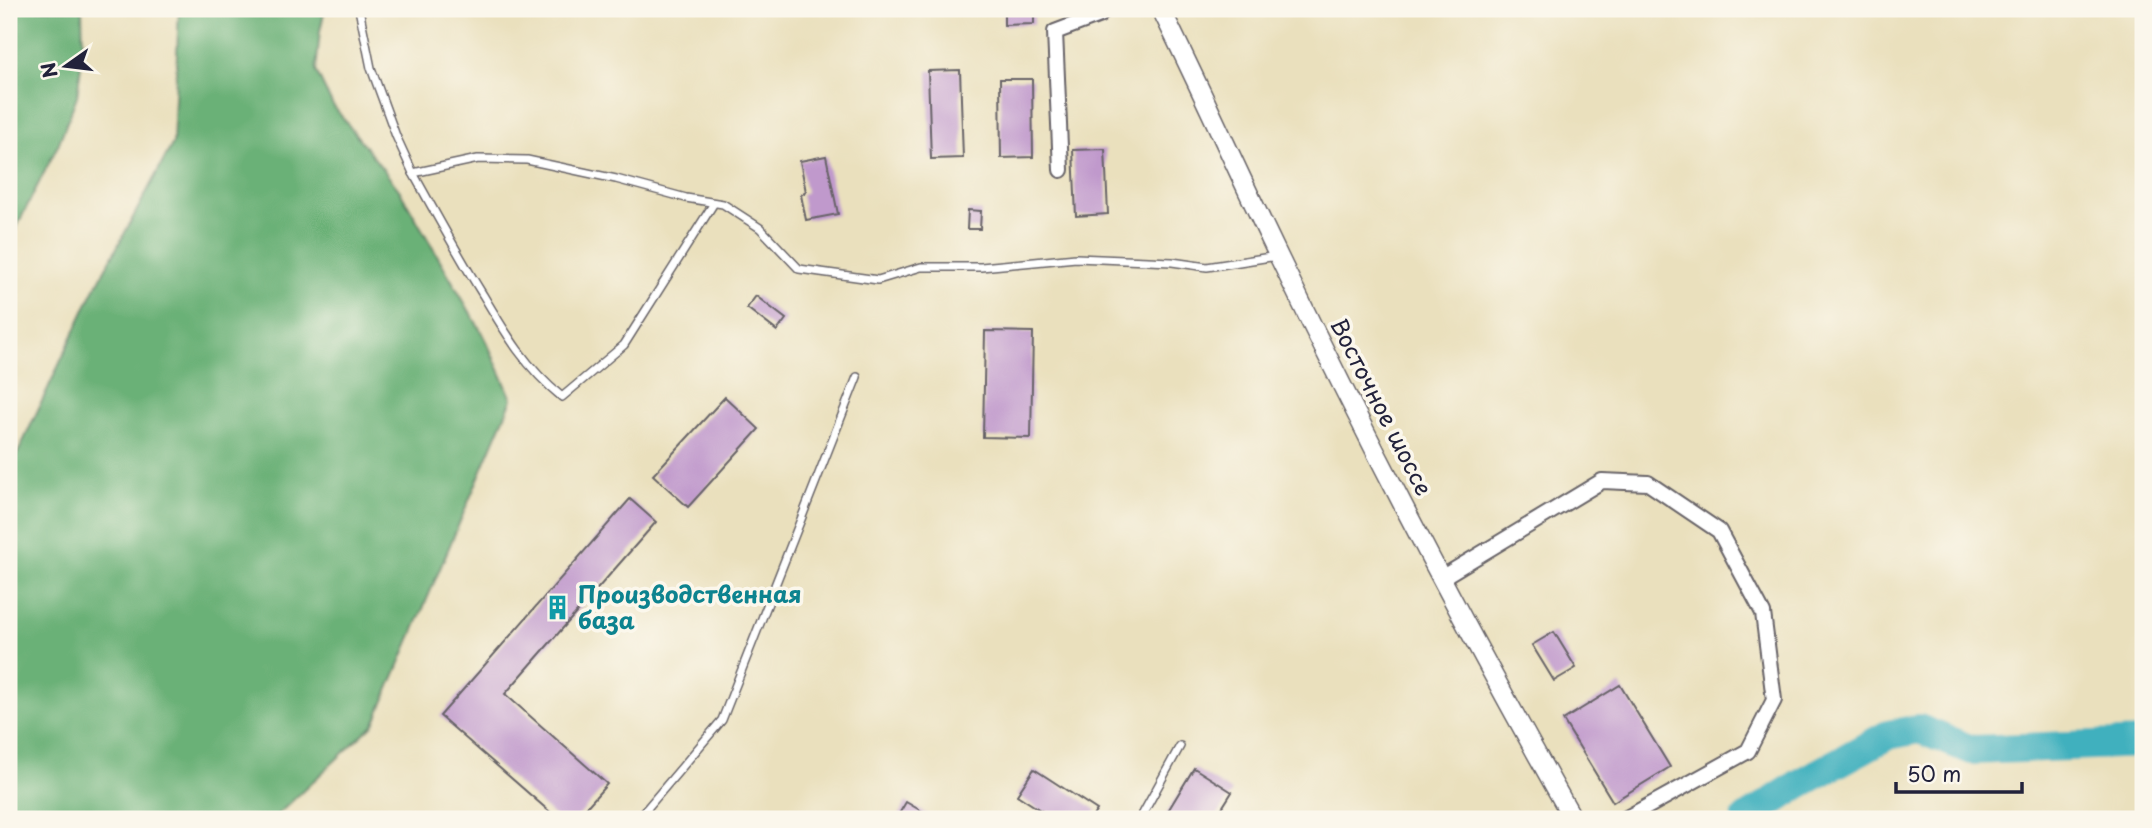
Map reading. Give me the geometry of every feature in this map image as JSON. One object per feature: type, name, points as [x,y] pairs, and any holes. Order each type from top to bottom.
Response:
[{"type":"street","points":[[1061,170],[1055,33],[1100,15],[1099,9]]},
{"type":"street","name":"Восточное шоссе","points":[[1161,9],[1278,256],[1396,495],[1502,694],[1573,819]]},
{"type":"street","points":[[1441,578],[1602,481],[1648,484],[1719,531],[1763,613],[1774,700],[1748,751],[1625,819]]},
{"type":"lane","points":[[359,9],[372,68],[396,136],[413,173],[457,254],[517,351],[550,388],[562,397],[624,345],[714,203]]},
{"type":"lane","points":[[413,173],[478,159],[527,160],[616,179],[686,198],[723,204],[761,229],[799,270],[878,280],[921,267],[981,267],[1076,258],[1172,262],[1207,267],[1278,256]]},
{"type":"lane","points":[[638,819],[722,720],[857,377]]},
{"type":"lane","points":[[1140,819],[1180,746]]},
{"type":"green space","points":[[17,9],[82,9],[83,50],[77,96],[58,145],[9,242],[9,34]]},
{"type":"green space","points":[[179,9],[325,9],[316,71],[332,104],[400,191],[485,338],[512,399],[374,724],[273,819],[9,819],[9,472],[92,294],[173,143]]},
{"type":"building","points":[[1004,9],[1034,9],[1034,24],[1004,25]]},
{"type":"building","points":[[960,70],[963,158],[931,159],[928,71]]},
{"type":"building","points":[[1000,79],[1032,79],[1033,157],[1001,158]]},
{"type":"building","points":[[1105,149],[1108,214],[1076,216],[1073,150]]},
{"type":"building","points":[[826,156],[838,214],[806,220],[801,195],[806,192],[800,161]]},
{"type":"building","points":[[968,210],[981,211],[980,229],[967,229]]},
{"type":"building","points":[[756,296],[786,319],[777,331],[747,308]]},
{"type":"building","points":[[985,331],[1033,332],[1031,438],[983,437]]},
{"type":"building","points":[[725,397],[759,429],[688,507],[653,475]]},
{"type":"building","name":"Производственная база","points":[[630,499],[656,522],[505,694],[607,784],[576,819],[558,819],[440,716]]},
{"type":"building","points":[[1554,632],[1576,668],[1554,681],[1532,645]]},
{"type":"building","points":[[1620,685],[1670,767],[1613,802],[1563,720]]},
{"type":"building","points":[[1194,768],[1232,792],[1215,819],[1163,819]]},
{"type":"building","points":[[1034,769],[1097,810],[1091,819],[1054,819],[1017,795]]},
{"type":"building","points":[[906,802],[935,819],[896,819]]},
{"type":"waterway","points":[[1746,819],[1799,784],[1888,735],[1919,729],[1972,750],[2143,743]]},
{"type":"place","name":"Производственная база","points":[[558,608]]}]
